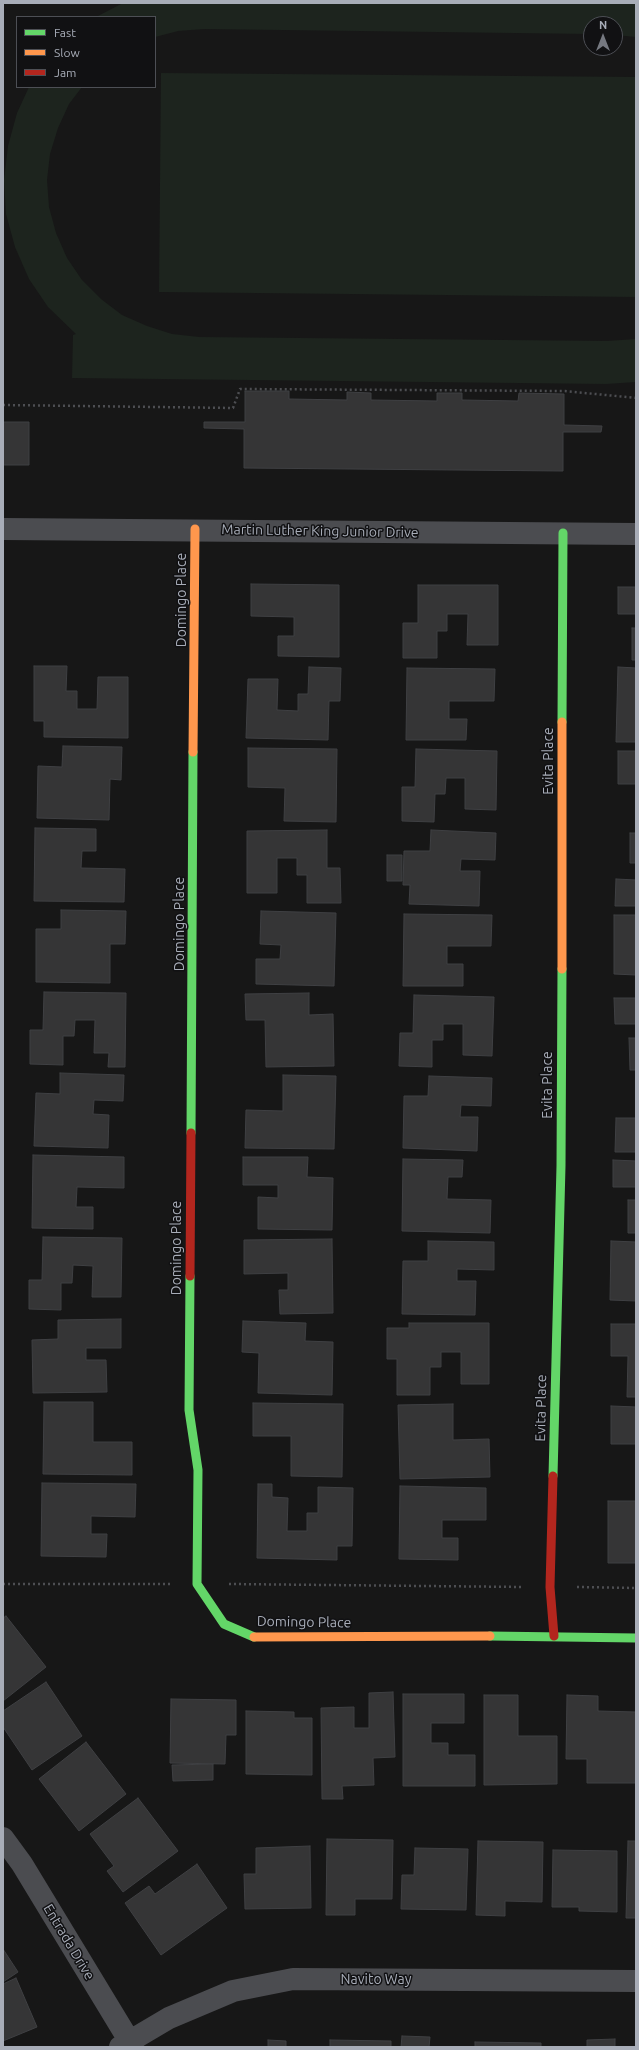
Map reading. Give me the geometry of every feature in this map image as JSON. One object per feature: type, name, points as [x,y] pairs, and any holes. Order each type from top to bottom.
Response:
[{"type":"street","name":"Martin Luther King Junior Drive","points":[[3,529],[195,529],[636,534]]},
{"type":"street","name":"Domingo Place","points":[[195,529],[189,1410],[198,1470],[197,1584],[224,1624],[256,1638],[554,1636],[636,1638]]},
{"type":"street","name":"Evita Place","points":[[554,1636],[550,1587],[561,1158],[563,533]]},
{"type":"street","name":"Entrada Drive","points":[[3,1838],[22,1864],[127,2045]]},
{"type":"street","name":"Navito Way","points":[[127,2045],[169,2018],[233,1991],[293,1979],[636,1981]]},
{"type":"path","points":[[3,405],[233,408],[240,389],[565,391],[636,398]]},
{"type":"path","points":[[3,1584],[197,1584],[636,1588]]},
{"type":"shaded area","points":[[123,3],[636,3],[636,37],[623,36],[623,16],[583,16],[583,34],[204,29],[178,31],[156,37],[156,16],[98,16]]},
{"type":"shaded area","points":[[161,73],[636,77],[636,297],[159,292]]},
{"type":"shaded area","points":[[29,88],[81,88],[69,104],[58,128],[50,154],[47,180],[49,207],[56,233],[67,258],[82,280],[101,299],[122,315],[147,326],[172,334],[199,337],[607,341],[636,339],[636,382],[606,384],[72,378],[73,335],[76,334],[48,307],[29,279],[15,247],[6,214],[4,180],[8,146],[17,113]]},
{"type":"building","points":[[245,391],[289,391],[289,399],[347,400],[347,392],[371,393],[371,400],[437,401],[437,393],[462,393],[462,400],[518,401],[519,393],[564,394],[564,425],[602,426],[601,432],[563,432],[563,471],[244,468],[244,429],[204,428],[204,422],[245,422]]},
{"type":"building","points":[[3,422],[29,422],[29,465],[3,465]]},
{"type":"building","points":[[251,584],[339,585],[339,657],[278,656],[278,636],[294,636],[294,617],[251,616]]},
{"type":"building","points":[[418,585],[498,585],[498,645],[467,645],[468,614],[447,614],[447,631],[437,631],[437,658],[403,658],[403,623],[418,623]]},
{"type":"building","points":[[618,587],[636,587],[636,614],[618,614]]},
{"type":"building","points":[[632,628],[636,628],[636,660],[632,660]]},
{"type":"building","points":[[34,666],[67,666],[66,691],[77,691],[77,709],[97,709],[98,677],[128,677],[128,738],[44,737],[44,721],[34,721]]},
{"type":"building","points":[[309,667],[341,668],[340,701],[329,701],[328,740],[246,738],[248,679],[278,679],[277,710],[298,711],[298,694],[308,694]]},
{"type":"building","points":[[618,667],[636,668],[636,742],[616,742]]},
{"type":"building","points":[[407,668],[495,669],[494,701],[449,701],[449,719],[467,719],[466,740],[406,740]]},
{"type":"building","points":[[63,746],[122,747],[121,780],[110,779],[109,820],[37,818],[38,766],[62,767]]},
{"type":"building","points":[[248,748],[337,749],[336,822],[284,821],[285,788],[248,787]]},
{"type":"building","points":[[416,749],[497,751],[496,810],[465,809],[465,778],[446,778],[445,794],[435,794],[434,822],[402,821],[402,787],[415,787]]},
{"type":"building","points":[[618,751],[636,751],[636,784],[618,784]]},
{"type":"building","points":[[35,828],[96,829],[96,851],[82,851],[81,868],[125,869],[124,902],[34,901]]},
{"type":"building","points":[[327,830],[327,868],[340,868],[341,903],[307,903],[307,875],[297,875],[297,858],[277,858],[277,893],[247,893],[247,831]]},
{"type":"building","points":[[431,830],[496,833],[495,860],[461,859],[460,871],[480,871],[479,906],[409,904],[410,885],[403,885],[404,851],[430,851]]},
{"type":"building","points":[[630,833],[636,833],[636,863],[630,863]]},
{"type":"building","points":[[387,855],[402,855],[402,881],[387,881]]},
{"type":"building","points":[[616,879],[636,880],[636,906],[615,906]]},
{"type":"building","points":[[61,910],[126,911],[125,944],[110,944],[110,983],[36,982],[36,929],[61,929]]},
{"type":"building","points":[[261,911],[336,913],[334,986],[256,984],[256,959],[280,959],[281,945],[260,944]]},
{"type":"building","points":[[404,914],[492,915],[491,946],[447,946],[447,964],[463,964],[463,986],[403,986]]},
{"type":"building","points":[[614,915],[636,915],[636,975],[614,974]]},
{"type":"building","points":[[44,992],[126,993],[125,1067],[108,1067],[109,1053],[94,1053],[95,1020],[75,1020],[74,1036],[63,1036],[63,1065],[30,1064],[30,1030],[43,1030]]},
{"type":"building","points":[[309,993],[309,1015],[333,1014],[334,1066],[266,1067],[265,1020],[246,1020],[245,994]]},
{"type":"building","points":[[414,995],[494,997],[492,1056],[463,1055],[463,1024],[443,1024],[443,1040],[432,1040],[432,1067],[399,1066],[400,1033],[413,1033]]},
{"type":"building","points":[[614,998],[636,998],[636,1024],[615,1024]]},
{"type":"building","points":[[629,1038],[636,1038],[636,1070],[630,1070]]},
{"type":"building","points":[[60,1073],[124,1075],[123,1101],[94,1100],[93,1114],[109,1115],[108,1148],[34,1146],[36,1093],[60,1094]]},
{"type":"building","points":[[283,1075],[336,1076],[334,1149],[245,1148],[246,1110],[283,1111]]},
{"type":"building","points":[[429,1076],[492,1078],[491,1106],[461,1105],[460,1117],[478,1117],[477,1151],[403,1148],[404,1096],[428,1096]]},
{"type":"building","points":[[616,1118],[636,1118],[636,1152],[615,1152]]},
{"type":"building","points":[[33,1155],[124,1157],[124,1188],[77,1187],[76,1207],[93,1207],[93,1229],[32,1228]]},
{"type":"building","points":[[243,1157],[308,1157],[307,1177],[333,1178],[332,1230],[258,1229],[258,1197],[278,1198],[278,1185],[243,1185]]},
{"type":"building","points":[[403,1159],[463,1160],[462,1177],[448,1177],[447,1199],[491,1200],[490,1233],[402,1231]]},
{"type":"building","points":[[613,1160],[636,1161],[636,1187],[613,1187]]},
{"type":"building","points":[[628,1200],[636,1200],[636,1233],[628,1233]]},
{"type":"building","points":[[43,1237],[122,1238],[121,1297],[92,1297],[93,1266],[73,1265],[72,1283],[61,1283],[61,1310],[29,1309],[29,1280],[42,1280]]},
{"type":"building","points":[[332,1239],[333,1313],[280,1314],[279,1290],[288,1290],[288,1273],[244,1274],[244,1240]]},
{"type":"building","points":[[428,1241],[494,1242],[494,1270],[457,1269],[457,1281],[476,1281],[475,1315],[402,1314],[403,1261],[428,1261]]},
{"type":"building","points":[[611,1241],[636,1242],[636,1301],[610,1300]]},
{"type":"building","points":[[121,1319],[121,1348],[86,1348],[86,1360],[106,1360],[107,1392],[33,1393],[32,1340],[58,1339],[58,1320]]},
{"type":"building","points":[[243,1321],[306,1323],[305,1341],[333,1342],[332,1395],[258,1393],[259,1353],[242,1352]]},
{"type":"building","points":[[409,1323],[489,1323],[489,1384],[461,1384],[461,1352],[441,1352],[441,1367],[430,1367],[430,1395],[397,1395],[397,1359],[387,1359],[387,1328],[409,1328]]},
{"type":"building","points":[[611,1324],[636,1324],[636,1397],[627,1397],[628,1356],[611,1356]]},
{"type":"building","points":[[44,1402],[93,1402],[93,1442],[132,1442],[132,1475],[43,1474]]},
{"type":"building","points":[[253,1403],[343,1404],[342,1477],[291,1476],[291,1436],[253,1436]]},
{"type":"building","points":[[453,1404],[453,1440],[489,1439],[490,1477],[400,1479],[398,1405]]},
{"type":"building","points":[[611,1406],[636,1407],[636,1444],[611,1444]]},
{"type":"building","points":[[42,1483],[136,1484],[135,1517],[91,1516],[91,1534],[107,1534],[106,1557],[41,1556]]},
{"type":"building","points":[[258,1484],[272,1484],[272,1497],[288,1498],[287,1531],[307,1531],[307,1513],[318,1513],[318,1487],[353,1488],[352,1546],[337,1546],[337,1560],[257,1558]]},
{"type":"building","points":[[400,1486],[486,1488],[486,1520],[442,1520],[442,1538],[458,1538],[458,1560],[399,1559]]},
{"type":"building","points":[[608,1501],[636,1501],[636,1563],[608,1563]]},
{"type":"building","points":[[6,1616],[46,1667],[3,1701],[3,1618]]},
{"type":"building","points":[[46,1682],[82,1736],[32,1770],[3,1727],[3,1711]]},
{"type":"building","points":[[393,1692],[395,1757],[373,1758],[374,1785],[342,1786],[343,1799],[322,1799],[321,1708],[354,1707],[354,1728],[369,1728],[369,1693]]},
{"type":"building","points":[[403,1694],[464,1694],[464,1723],[431,1723],[431,1743],[448,1743],[448,1755],[475,1755],[475,1786],[403,1786]]},
{"type":"building","points":[[484,1695],[518,1695],[518,1736],[557,1736],[557,1784],[484,1785]]},
{"type":"building","points":[[567,1695],[598,1696],[598,1711],[636,1712],[636,1783],[587,1783],[587,1759],[566,1759]]},
{"type":"building","points":[[171,1699],[236,1700],[236,1735],[226,1735],[225,1764],[170,1763]]},
{"type":"building","points":[[246,1711],[294,1712],[294,1718],[312,1718],[312,1775],[246,1774]]},
{"type":"building","points":[[86,1742],[126,1794],[79,1831],[39,1779]]},
{"type":"building","points":[[213,1764],[213,1780],[173,1781],[172,1765]]},
{"type":"building","points":[[138,1798],[178,1851],[123,1892],[107,1871],[114,1866],[90,1834]]},
{"type":"building","points":[[327,1839],[393,1840],[392,1899],[355,1899],[355,1915],[326,1915]]},
{"type":"building","points":[[478,1841],[543,1842],[542,1902],[505,1901],[505,1916],[476,1915]]},
{"type":"building","points":[[628,1841],[636,1841],[636,1918],[626,1918]]},
{"type":"building","points":[[310,1846],[311,1908],[245,1909],[244,1874],[256,1874],[256,1848]]},
{"type":"building","points":[[415,1848],[468,1849],[466,1910],[401,1909],[402,1875],[414,1875]]},
{"type":"building","points":[[553,1850],[617,1851],[617,1912],[579,1911],[579,1907],[552,1907]]},
{"type":"building","points":[[197,1864],[227,1908],[161,1955],[125,1903],[149,1886],[155,1894]]},
{"type":"building","points":[[3,1949],[18,1972],[3,1982]]},
{"type":"building","points":[[16,1978],[37,2027],[3,2041],[3,1984]]},
{"type":"building","points":[[402,2036],[430,2037],[429,2047],[401,2047]]},
{"type":"building","points":[[615,2039],[615,2047],[587,2047],[587,2040]]},
{"type":"building","points":[[268,2040],[286,2041],[286,2047],[268,2047]]},
{"type":"building","points":[[330,2040],[391,2041],[391,2047],[330,2047]]},
{"type":"building","points":[[475,2042],[541,2043],[541,2047],[475,2047]]},
{"type":"traffic: fast","points":[[562,722],[563,533]]},
{"type":"traffic: fast","points":[[191,1133],[193,752]]},
{"type":"traffic: fast","points":[[553,1476],[561,1166],[562,969]]},
{"type":"traffic: fast","points":[[190,1276],[189,1410],[198,1470],[197,1584],[224,1624],[254,1637]]},
{"type":"traffic: fast","points":[[490,1636],[636,1638]]},
{"type":"traffic: slow","points":[[193,752],[195,529]]},
{"type":"traffic: slow","points":[[562,722],[562,969]]},
{"type":"traffic: slow","points":[[254,1637],[490,1636]]},
{"type":"traffic: jam","points":[[190,1276],[191,1133]]},
{"type":"traffic: jam","points":[[553,1476],[550,1587],[554,1636]]}]
